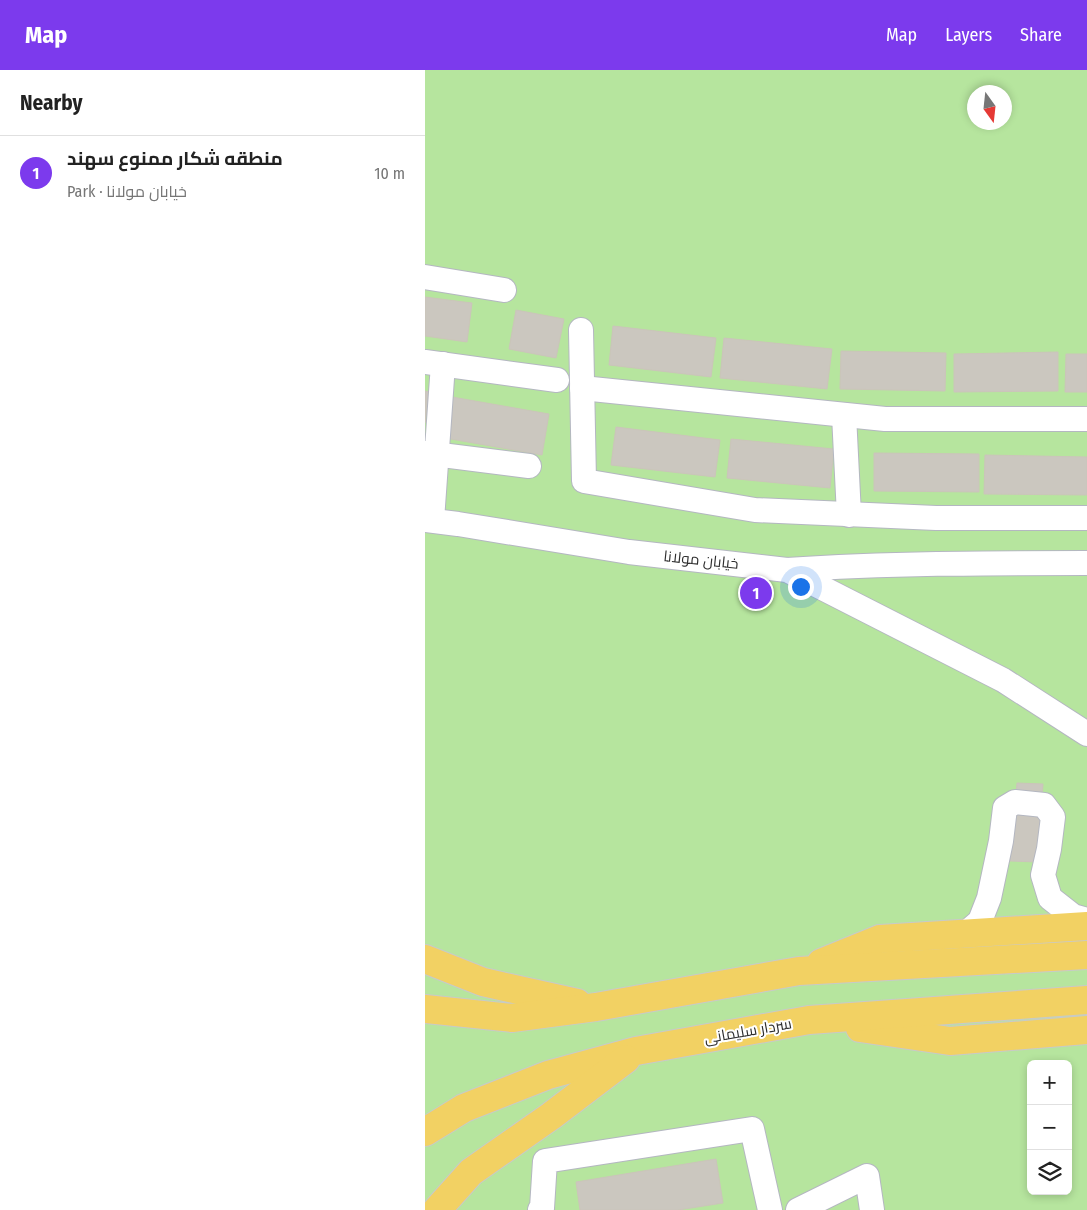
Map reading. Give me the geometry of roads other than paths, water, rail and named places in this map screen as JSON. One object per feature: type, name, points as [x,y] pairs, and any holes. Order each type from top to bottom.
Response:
[{"type":"main road","points":[[799,971],[880,939],[1087,926]]},
{"type":"main road","points":[[425,1009],[512,1018],[596,1007],[799,971],[1087,955]]},
{"type":"main road","points":[[425,959],[483,982],[596,1007]]},
{"type":"main road","name":"سردار سلیمانی","points":[[425,1132],[464,1108],[548,1075],[636,1051],[809,1020],[1087,1000]]},
{"type":"main road","points":[[809,1020],[950,1041],[1087,1030]]},
{"type":"main road","points":[[437,1210],[471,1172],[551,1116],[636,1051]]},
{"type":"street","points":[[425,277],[504,290]]},
{"type":"street","points":[[581,330],[584,481],[755,510],[936,518],[1087,518]]},
{"type":"street","points":[[428,520],[434,363],[557,380]]},
{"type":"street","points":[[582,388],[885,419],[1087,419]]},
{"type":"street","points":[[844,415],[849,515]]},
{"type":"street","points":[[431,453],[529,466]]},
{"type":"street","name":"خیابان مولانا","points":[[428,520],[629,552],[787,570],[1003,680],[1087,734]]},
{"type":"street","points":[[787,570],[924,564],[1087,563]]},
{"type":"street","points":[[965,934],[980,921],[989,898],[1001,841],[1005,808],[1015,802],[1044,805],[1053,817],[1043,875],[1050,898],[1073,916],[1087,920]]},
{"type":"street","points":[[542,1209],[545,1161],[752,1129],[770,1210]]},
{"type":"street","points":[[799,1210],[867,1176],[872,1210]]},
{"type":"place","name":"منطقه شکار ممنوع سهند","points":[[756,593]]}]
